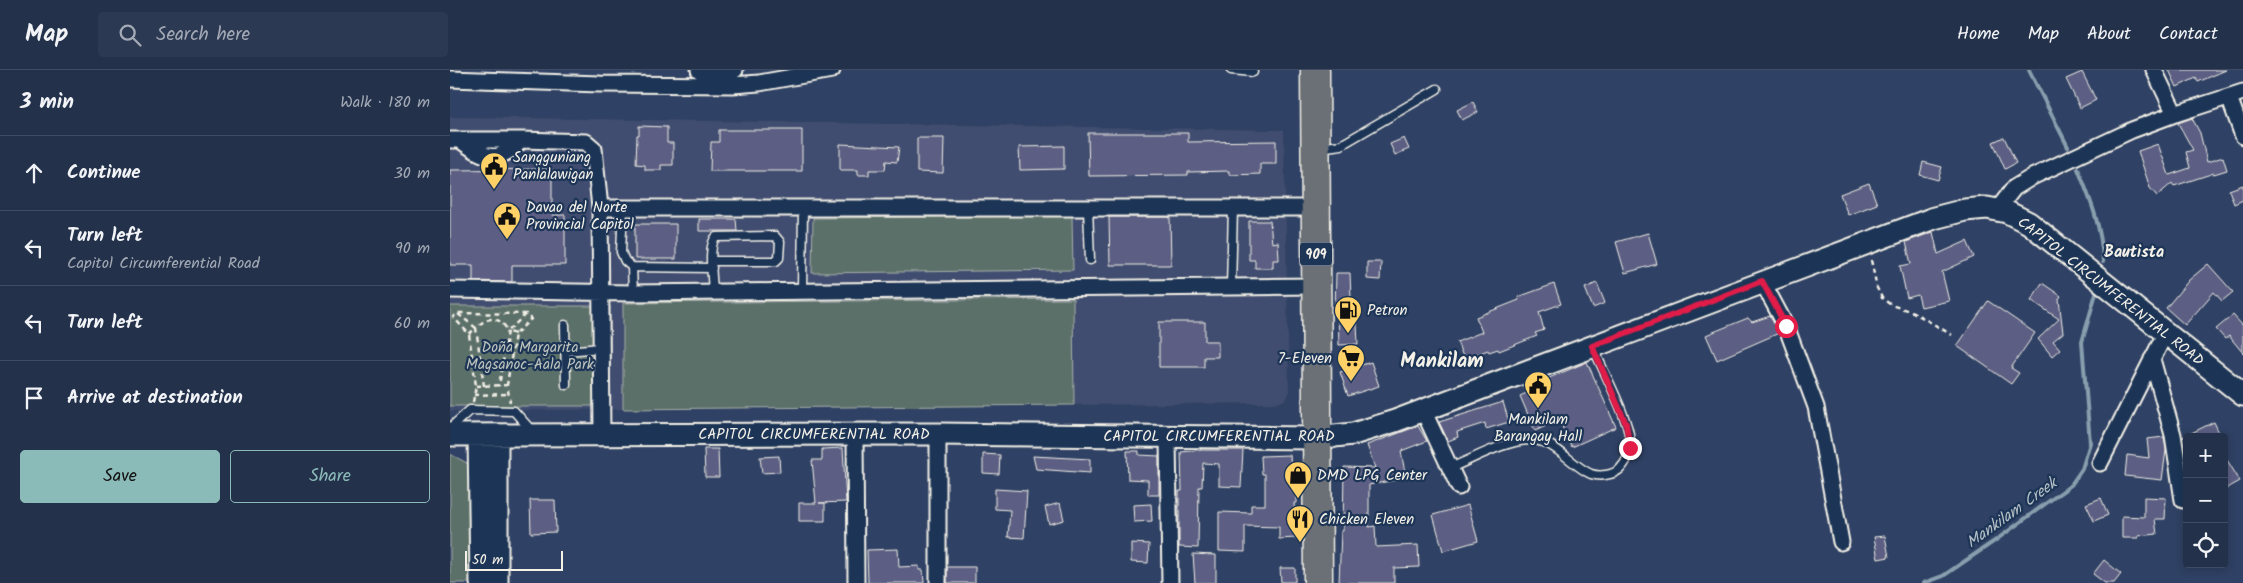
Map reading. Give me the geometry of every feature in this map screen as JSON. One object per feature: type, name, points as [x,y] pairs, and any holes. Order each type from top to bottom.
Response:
[{"type":"highway","name":"909","points":[[1315,70],[1318,583]]},
{"type":"main road","name":"CAPITOL CIRCUMFERENTIAL ROAD","points":[[450,435],[938,434],[1168,438],[1316,438],[1360,432],[1423,410],[1762,281],[1868,244],[1917,224],[1950,213],[1978,208],[1998,210],[2017,216],[2029,223],[2243,395]]},
{"type":"main road","points":[[481,583],[488,435]]},
{"type":"main road","points":[[488,435],[498,583]]},
{"type":"street","points":[[699,70],[734,70]]},
{"type":"street","points":[[450,79],[600,84],[733,85],[759,83],[832,70]]},
{"type":"street","points":[[2154,70],[2175,114]]},
{"type":"street","points":[[1998,210],[2007,195],[2023,182],[2132,130],[2236,95],[2243,136]]},
{"type":"street","points":[[455,140],[479,154],[491,156],[504,155],[522,140],[586,142],[592,145],[596,157],[600,208],[602,435]]},
{"type":"street","points":[[600,208],[1316,208]]},
{"type":"street","points":[[1762,281],[1786,326],[1816,408],[1842,542]]},
{"type":"street","points":[[450,290],[632,294],[1317,286]]},
{"type":"street","points":[[2100,463],[2165,334]]},
{"type":"street","points":[[2152,359],[2173,436],[2183,500]]},
{"type":"street","points":[[1423,410],[1459,487]]},
{"type":"street","points":[[938,434],[938,583]]},
{"type":"street","points":[[855,435],[856,583]]},
{"type":"street","points":[[1168,438],[1170,583]]},
{"type":"lane","points":[[1231,70],[1253,72]]},
{"type":"lane","points":[[1315,148],[1341,144],[1437,89]]},
{"type":"lane","points":[[623,208],[621,252],[625,261],[632,267],[712,264],[776,262],[779,258],[779,239],[775,236],[720,235],[712,242],[712,264],[713,293]]},
{"type":"lane","points":[[802,292],[804,208]]},
{"type":"lane","points":[[1088,208],[1090,260]]},
{"type":"lane","points":[[1231,288],[1232,208]]},
{"type":"lane","points":[[632,267],[632,294]]},
{"type":"lane","points":[[565,325],[566,385]]},
{"type":"lane","points":[[1450,468],[1497,449],[1529,440],[1543,441],[1569,461],[1593,475],[1617,472],[1625,464],[1630,448],[1630,439],[1626,424],[1592,346]]},
{"type":"lane","points":[[566,351],[601,348]]},
{"type":"lane","points":[[450,428],[470,410],[514,411],[536,435]]},
{"type":"path","points":[[1868,244],[1877,288],[1882,298],[1891,305],[1913,312],[1952,335]]},
{"type":"path","points":[[458,313],[476,328],[484,386]]},
{"type":"path","points":[[470,410],[476,386],[469,334],[453,317],[458,313],[526,314],[531,318],[515,334],[507,386],[514,411]]},
{"type":"path","points":[[492,318],[493,313]]},
{"type":"path","points":[[499,386],[508,331],[526,314]]},
{"type":"path","points":[[469,334],[486,319],[492,318],[498,319],[508,331],[515,334]]},
{"type":"path","points":[[476,386],[507,386]]},
{"type":"path","points":[[474,395],[508,394]]},
{"type":"shaded area","name":"Davao del Norte Provincial Capitol","points":[[450,117],[1284,130],[1289,393],[1287,398],[1281,402],[1274,403],[450,411]]},
{"type":"green space","points":[[1072,216],[1073,270],[812,273],[813,218]]},
{"type":"green space","points":[[1073,299],[1074,405],[623,409],[623,303]]},
{"type":"green space","name":"Doña Margarita Magsanoc-Aala Park","points":[[450,306],[610,306],[610,406],[450,406]]},
{"type":"green space","points":[[450,454],[467,463],[473,478],[474,583],[450,583]]},
{"type":"building","points":[[2169,70],[2226,70],[2198,82],[2196,78],[2177,87]]},
{"type":"building","points":[[2082,72],[2096,100],[2080,108],[2066,79]]},
{"type":"building","points":[[1473,102],[1478,112],[1462,120],[1457,110]]},
{"type":"building","points":[[2192,118],[2200,133],[2207,162],[2223,157],[2227,170],[2174,186],[2172,183],[2157,196],[2150,188],[2138,151],[2158,144],[2169,175],[2190,168],[2186,152],[2193,150],[2178,123]]},
{"type":"building","points":[[639,126],[667,127],[667,143],[673,143],[673,165],[661,165],[661,170],[645,170],[645,165],[636,164]]},
{"type":"building","points":[[719,130],[802,130],[802,171],[710,171],[711,142],[719,142]]},
{"type":"building","points":[[1088,133],[1188,133],[1188,142],[1276,141],[1276,164],[1260,164],[1260,174],[1229,175],[1229,171],[1188,172],[1188,175],[1089,176]]},
{"type":"building","points":[[2004,137],[2016,163],[2005,169],[1993,142]]},
{"type":"building","points":[[917,138],[944,138],[943,173],[917,172]]},
{"type":"building","points":[[1404,138],[1409,149],[1395,155],[1390,144]]},
{"type":"building","points":[[840,144],[899,147],[897,162],[886,161],[885,170],[869,170],[869,175],[858,175],[858,170],[840,170]]},
{"type":"building","points":[[1064,146],[1064,169],[1020,170],[1019,147]]},
{"type":"building","points":[[1923,162],[1942,167],[1938,180],[1920,175]]},
{"type":"building","points":[[552,169],[552,215],[565,215],[565,265],[512,265],[512,282],[473,281],[473,265],[450,265],[450,170]]},
{"type":"building","points":[[1869,183],[1877,204],[1848,215],[1840,194]]},
{"type":"building","points":[[2243,185],[2243,200],[2234,204],[2229,190]]},
{"type":"building","points":[[1109,217],[1170,217],[1171,265],[1110,265]]},
{"type":"building","points":[[699,219],[736,219],[737,231],[699,231]]},
{"type":"building","points":[[1249,221],[1270,221],[1272,243],[1278,242],[1279,260],[1273,260],[1273,268],[1255,268],[1255,260],[1249,260]]},
{"type":"building","points":[[635,224],[676,224],[676,259],[635,259]]},
{"type":"building","points":[[1933,232],[1938,254],[1967,241],[1974,257],[1942,272],[1949,301],[1921,307],[1918,295],[1907,298],[1900,266],[1911,264],[1906,242]]},
{"type":"building","points":[[1648,233],[1657,264],[1625,273],[1616,242]]},
{"type":"building","points":[[1367,262],[1381,262],[1380,280],[1367,279]]},
{"type":"building","points":[[2208,264],[2233,292],[2222,301],[2214,292],[2185,325],[2166,308],[2189,280]]},
{"type":"building","points":[[1336,273],[1350,273],[1352,324],[1357,324],[1358,344],[1339,345],[1338,312],[1335,312]]},
{"type":"building","points":[[1597,283],[1605,303],[1593,308],[1585,288]]},
{"type":"building","points":[[2042,283],[2061,296],[2059,299],[2063,333],[2053,341],[2060,349],[2052,356],[2038,339],[2059,319],[2031,300]]},
{"type":"building","points":[[1554,284],[1561,304],[1539,312],[1544,330],[1535,333],[1537,336],[1499,351],[1498,349],[1489,352],[1488,350],[1464,359],[1457,342],[1482,332],[1476,317],[1519,300],[1518,297]]},
{"type":"building","points":[[1988,301],[2035,333],[2011,368],[2019,373],[2011,384],[1957,346]]},
{"type":"building","points":[[2233,315],[2243,326],[2243,353],[2229,336],[2225,339],[2216,329]]},
{"type":"building","points":[[1770,316],[1779,333],[1717,360],[1706,335],[1748,318],[1752,322]]},
{"type":"building","points":[[1159,322],[1205,322],[1205,341],[1218,341],[1218,357],[1204,357],[1204,367],[1159,367]]},
{"type":"building","points":[[1371,362],[1379,386],[1348,396],[1340,372]]},
{"type":"building","points":[[1587,362],[1616,427],[1572,447],[1559,420],[1535,431],[1520,396],[1544,385],[1542,381]]},
{"type":"building","points":[[1503,402],[1509,422],[1486,429],[1485,423],[1457,432],[1458,437],[1448,441],[1439,422]]},
{"type":"building","points":[[2214,422],[2219,433],[2191,433]]},
{"type":"building","points":[[1418,426],[1427,441],[1401,451],[1406,478],[1369,485],[1369,527],[1375,526],[1376,547],[1418,545],[1419,567],[1394,568],[1394,583],[1339,583],[1341,531],[1343,531],[1344,467],[1375,468],[1367,445]]},
{"type":"building","points":[[2164,437],[2166,450],[2162,480],[2125,476],[2127,455],[2149,458],[2147,439]]},
{"type":"building","points":[[843,448],[846,502],[819,503],[825,503],[825,521],[799,521],[799,503],[816,503],[812,460],[822,460],[822,449]]},
{"type":"building","points":[[704,449],[718,449],[719,477],[705,477]]},
{"type":"building","points":[[1243,450],[1241,487],[1219,486],[1219,464],[1203,463],[1202,487],[1199,487],[1198,548],[1179,547],[1179,491],[1182,491],[1181,452]]},
{"type":"building","points":[[1127,451],[1139,451],[1139,455],[1159,456],[1159,495],[1148,495],[1148,480],[1128,479]]},
{"type":"building","points":[[983,454],[1000,455],[999,474],[983,473]]},
{"type":"building","points":[[1290,455],[1292,491],[1297,491],[1297,503],[1294,503],[1296,538],[1279,539],[1279,527],[1245,526],[1245,552],[1219,551],[1219,512],[1251,513],[1251,505],[1265,505],[1265,474],[1262,474],[1261,456]]},
{"type":"building","points":[[779,456],[780,472],[762,473],[760,457]]},
{"type":"building","points":[[1033,456],[1090,459],[1090,473],[1036,469]]},
{"type":"building","points":[[2228,462],[2240,481],[2228,488]]},
{"type":"building","points":[[995,489],[1027,491],[1024,538],[1008,537],[1010,510],[995,509]]},
{"type":"building","points":[[2144,497],[2166,498],[2165,519],[2155,519],[2157,534],[2138,536],[2138,538],[2122,538],[2122,516],[2144,517]]},
{"type":"building","points":[[2101,498],[2108,515],[2094,521],[2086,504]]},
{"type":"building","points":[[530,500],[555,500],[556,532],[531,533]]},
{"type":"building","points":[[1060,503],[1064,520],[1049,524],[1045,507]]},
{"type":"building","points":[[1151,504],[1152,521],[1134,522],[1133,505]]},
{"type":"building","points":[[1468,505],[1478,541],[1443,551],[1433,515]]},
{"type":"building","points":[[1885,536],[1889,557],[1878,559],[1874,537]]},
{"type":"building","points":[[1131,543],[1149,544],[1148,563],[1131,562]]},
{"type":"building","points":[[898,549],[899,567],[919,566],[919,570],[923,570],[924,583],[868,583],[867,550]]},
{"type":"building","points":[[1193,554],[1216,555],[1216,583],[1195,583]]},
{"type":"building","points":[[2104,560],[2121,574],[2114,583],[2105,583],[2093,574]]},
{"type":"building","points":[[947,567],[975,567],[975,583],[947,583]]},
{"type":"building","points":[[1280,568],[1295,568],[1295,582],[1281,582]]},
{"type":"waterway","name":"Mankilam Creek","points":[[2029,70],[2068,147]]},
{"type":"waterway","name":"Mankilam Creek","points":[[2078,169],[2098,226],[2103,262]]},
{"type":"waterway","name":"Mankilam Creek","points":[[1924,583],[1943,576],[1996,540],[2071,485],[2082,469],[2090,443],[2082,342],[2096,293]]},
{"type":"place","name":"Sangguniang Panlalawigan","points":[[494,190]]},
{"type":"place","name":"Davao del Norte Provincial Capitol","points":[[507,240]]},
{"type":"place","name":"Petron","points":[[1348,334]]},
{"type":"place","name":"7-Eleven","points":[[1351,382]]},
{"type":"place","name":"Mankilam Barangay Hall","points":[[1538,409]]},
{"type":"place","name":"DMD LPG Center","points":[[1298,499]]},
{"type":"place","name":"Chicken Eleven","points":[[1300,543]]},
{"type":"district","name":"Bautista","points":[[2134,251]]},
{"type":"district","name":"Mankilam","points":[[1442,360]]},
{"type":"route","points":[[1630,448],[1626,424],[1592,346],[1762,281],[1786,326]]}]
